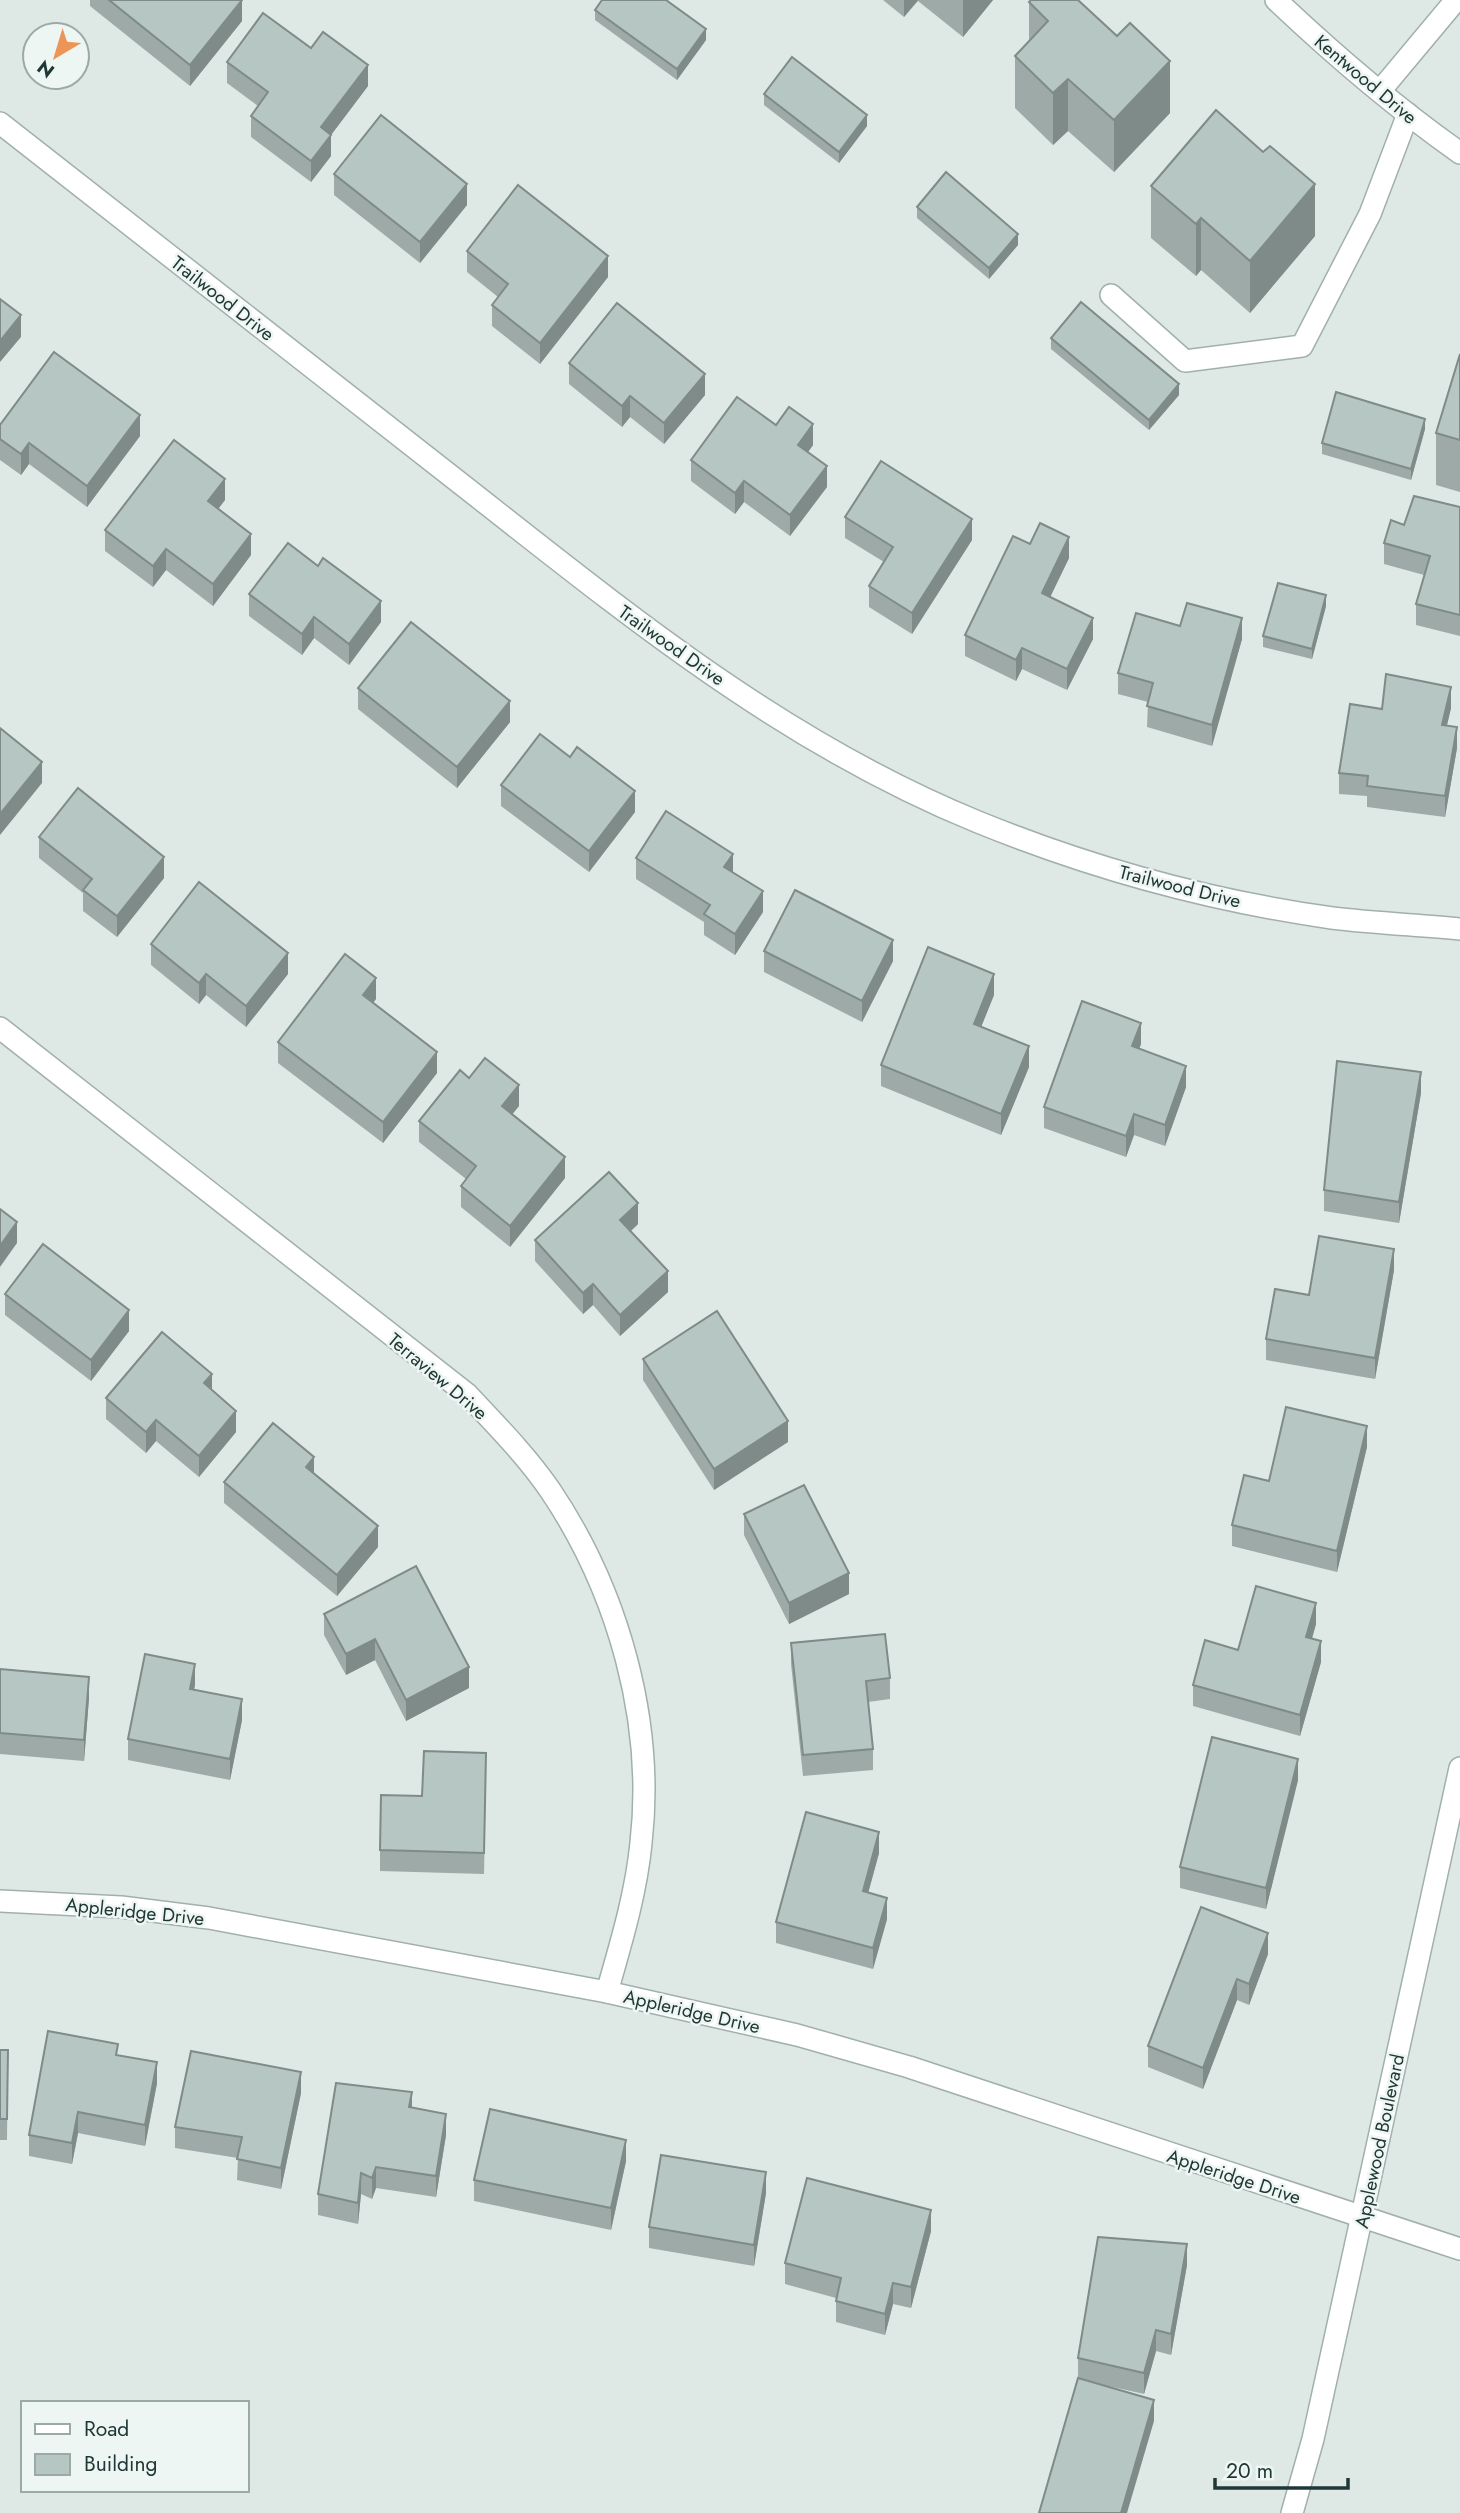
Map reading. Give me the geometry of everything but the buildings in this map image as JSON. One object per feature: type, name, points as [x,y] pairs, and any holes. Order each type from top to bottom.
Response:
[{"type":"street","name":"Kentwood Drive","points":[[1276,0],[1380,91],[1460,153]]},
{"type":"street","points":[[1380,91],[1455,0],[1460,4]]},
{"type":"street","points":[[1111,295],[1185,361],[1302,346],[1370,214],[1408,114]]},
{"type":"street","name":"Trailwood Drive","points":[[0,123],[655,636],[795,731],[880,777],[976,821],[1067,855],[1146,879],[1238,901],[1333,918],[1460,929]]},
{"type":"street","name":"Terraview Drive","points":[[0,1028],[467,1395],[522,1453],[550,1491],[587,1553],[617,1627],[636,1710],[643,1769],[642,1841],[631,1910],[607,1992]]},
{"type":"street","name":"Applewood Boulevard","points":[[1292,2513],[1313,2439],[1363,2218],[1460,1768]]},
{"type":"street","name":"Appleridge Drive","points":[[0,1901],[121,1907],[209,1918],[607,1992],[797,2035],[909,2067],[1460,2249]]}]
